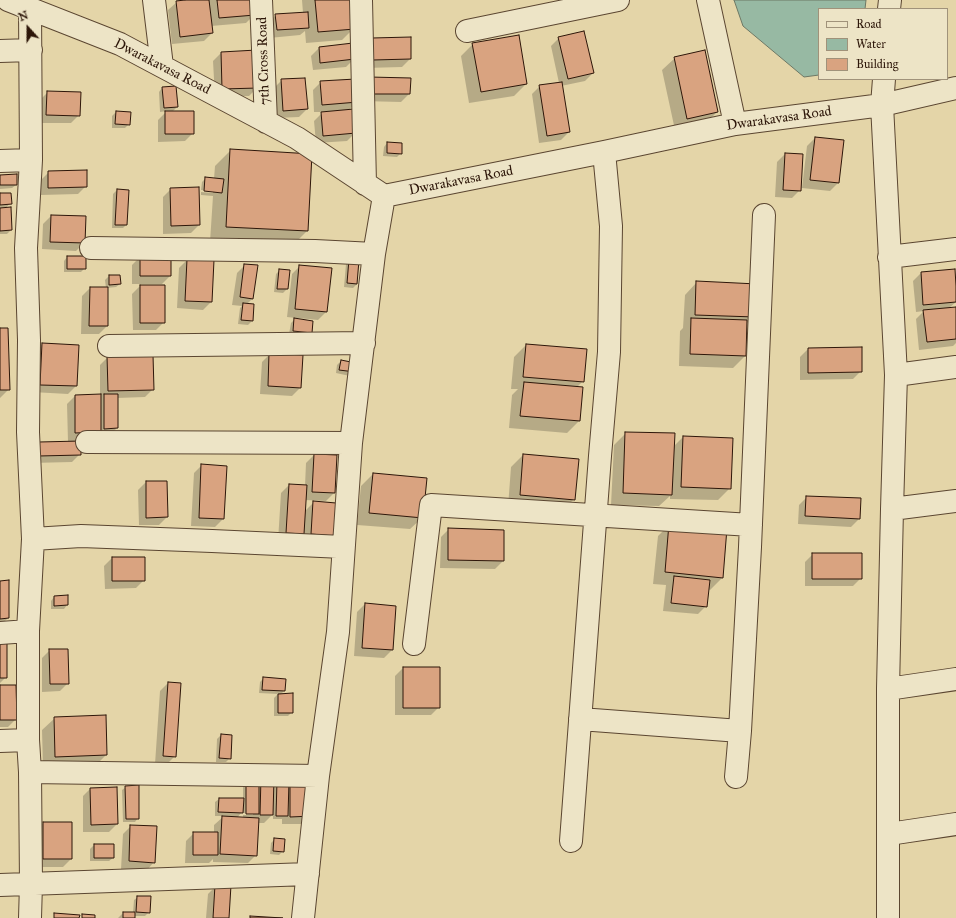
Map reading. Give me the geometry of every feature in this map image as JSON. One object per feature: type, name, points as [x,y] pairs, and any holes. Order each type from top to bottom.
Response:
[{"type":"street","name":"Dwarakavasa Road","points":[[8,0],[120,44],[297,138],[384,196],[735,124],[882,105],[956,88]]},
{"type":"street","points":[[154,0],[162,66]]},
{"type":"street","name":"7th Cross Road","points":[[262,0],[266,122]]},
{"type":"street","points":[[361,0],[365,184]]},
{"type":"street","points":[[467,31],[570,4],[618,0]]},
{"type":"street","points":[[708,0],[735,124]]},
{"type":"street","points":[[30,9],[31,160],[26,248],[29,340],[28,432],[32,539],[28,631],[28,740],[30,772],[31,884],[30,918]]},
{"type":"street","points":[[0,51],[31,50]]},
{"type":"street","points":[[884,80],[882,105],[896,376],[888,689],[888,918]]},
{"type":"street","points":[[571,841],[595,515],[609,352],[611,226],[604,152]]},
{"type":"street","points":[[0,160],[31,160]]},
{"type":"street","points":[[303,918],[318,776],[338,632],[351,443],[374,254],[384,196]]},
{"type":"street","points":[[736,777],[740,731],[751,525],[764,215]]},
{"type":"street","points":[[91,248],[308,251],[374,254]]},
{"type":"street","points":[[889,257],[956,249]]},
{"type":"street","points":[[109,346],[364,343]]},
{"type":"street","points":[[896,376],[956,367]]},
{"type":"street","points":[[87,442],[351,443]]},
{"type":"street","points":[[892,509],[956,501]]},
{"type":"street","points":[[414,644],[431,505],[751,525]]},
{"type":"street","points":[[32,539],[81,536],[212,540],[343,547]]},
{"type":"street","points":[[0,633],[28,631]]},
{"type":"street","points":[[888,689],[956,679]]},
{"type":"street","points":[[580,719],[740,731]]},
{"type":"street","points":[[0,741],[28,740]]},
{"type":"street","points":[[30,772],[318,776]]},
{"type":"street","points":[[889,834],[956,824]]},
{"type":"street","points":[[0,885],[308,874]]},
{"type":"water","points":[[734,0],[866,0],[865,8],[818,8],[818,75],[804,77],[743,26]]},
{"type":"building","points":[[209,0],[213,33],[180,37],[176,1]]},
{"type":"building","points":[[217,0],[254,0],[255,15],[219,18]]},
{"type":"building","points":[[315,0],[353,0],[355,29],[318,32]]},
{"type":"building","points":[[308,12],[309,28],[277,30],[275,14]]},
{"type":"building","points":[[584,31],[594,73],[568,79],[558,37]]},
{"type":"building","points":[[519,35],[527,84],[481,92],[472,43]]},
{"type":"building","points":[[411,37],[411,59],[373,60],[372,38]]},
{"type":"building","points":[[353,43],[355,59],[320,63],[319,47]]},
{"type":"building","points":[[257,50],[258,88],[222,89],[221,52]]},
{"type":"building","points":[[705,50],[718,112],[687,119],[674,57]]},
{"type":"building","points":[[369,77],[411,78],[410,94],[369,94]]},
{"type":"building","points":[[305,78],[308,109],[283,111],[281,79]]},
{"type":"building","points":[[356,79],[358,102],[322,105],[320,81]]},
{"type":"building","points":[[562,82],[570,132],[547,136],[539,85]]},
{"type":"building","points":[[176,86],[178,107],[164,108],[162,87]]},
{"type":"building","points":[[47,91],[81,92],[80,116],[46,115]]},
{"type":"building","points":[[354,109],[356,133],[323,136],[321,112]]},
{"type":"building","points":[[116,111],[131,112],[130,125],[115,124]]},
{"type":"building","points":[[165,111],[194,111],[194,134],[165,134]]},
{"type":"building","points":[[815,137],[844,140],[839,183],[810,180]]},
{"type":"building","points":[[387,142],[402,143],[402,154],[387,153]]},
{"type":"building","points":[[230,149],[312,154],[308,231],[226,227]]},
{"type":"building","points":[[785,153],[803,154],[801,191],[783,190]]},
{"type":"building","points":[[87,170],[87,187],[48,188],[48,171]]},
{"type":"building","points":[[17,174],[17,185],[0,185],[0,175]]},
{"type":"building","points":[[205,177],[224,179],[222,193],[204,191]]},
{"type":"building","points":[[199,187],[200,225],[171,226],[170,188]]},
{"type":"building","points":[[117,189],[129,190],[127,225],[115,225]]},
{"type":"building","points":[[0,193],[11,193],[12,204],[0,205]]},
{"type":"building","points":[[11,207],[12,230],[0,231],[0,208]]},
{"type":"building","points":[[51,215],[86,216],[85,243],[50,242]]},
{"type":"building","points":[[67,256],[86,256],[86,269],[67,269]]},
{"type":"building","points":[[140,256],[171,256],[171,276],[140,276]]},
{"type":"building","points":[[187,259],[214,260],[212,302],[185,301]]},
{"type":"building","points":[[349,259],[359,260],[357,284],[347,283]]},
{"type":"building","points":[[244,264],[258,265],[253,299],[240,297]]},
{"type":"building","points":[[299,265],[332,268],[327,312],[295,309]]},
{"type":"building","points":[[279,269],[290,270],[288,289],[277,289]]},
{"type":"building","points":[[955,269],[956,302],[923,305],[921,272]]},
{"type":"building","points":[[109,275],[120,275],[121,284],[109,285]]},
{"type":"building","points":[[696,281],[757,284],[755,317],[695,315]]},
{"type":"building","points":[[140,285],[165,285],[165,323],[140,323]]},
{"type":"building","points":[[90,287],[108,287],[108,326],[89,326]]},
{"type":"building","points":[[243,303],[254,304],[253,321],[241,320]]},
{"type":"building","points":[[956,307],[956,339],[927,342],[923,310]]},
{"type":"building","points":[[294,318],[313,321],[312,333],[293,331]]},
{"type":"building","points":[[691,318],[747,320],[746,356],[690,354]]},
{"type":"building","points":[[0,328],[8,328],[10,390],[0,390]]},
{"type":"building","points":[[42,343],[79,345],[77,386],[40,385]]},
{"type":"building","points":[[526,344],[587,349],[584,382],[523,377]]},
{"type":"building","points":[[862,347],[862,372],[808,373],[808,348]]},
{"type":"building","points":[[269,353],[303,355],[301,388],[268,386]]},
{"type":"building","points":[[153,355],[154,390],[108,391],[107,356]]},
{"type":"building","points":[[341,360],[356,363],[355,372],[339,370]]},
{"type":"building","points":[[524,382],[583,387],[580,421],[520,416]]},
{"type":"building","points":[[101,394],[101,432],[75,433],[75,395]]},
{"type":"building","points":[[104,394],[118,394],[118,428],[104,429]]},
{"type":"building","points":[[625,432],[675,433],[672,495],[623,493]]},
{"type":"building","points":[[683,436],[733,438],[731,489],[681,487]]},
{"type":"building","points":[[81,441],[81,455],[39,456],[39,442]]},
{"type":"building","points":[[314,454],[337,455],[335,493],[312,492]]},
{"type":"building","points":[[523,454],[579,459],[575,500],[520,495]]},
{"type":"building","points":[[201,464],[227,466],[224,519],[199,518]]},
{"type":"building","points":[[373,473],[427,478],[423,518],[369,513]]},
{"type":"building","points":[[146,481],[167,481],[168,517],[146,518]]},
{"type":"building","points":[[289,484],[307,485],[304,534],[286,533]]},
{"type":"building","points":[[806,496],[861,498],[860,519],[805,516]]},
{"type":"building","points":[[313,501],[336,503],[334,536],[311,534]]},
{"type":"building","points":[[669,523],[727,528],[723,578],[665,572]]},
{"type":"building","points":[[448,528],[504,530],[504,561],[448,560]]},
{"type":"building","points":[[812,553],[862,553],[862,579],[812,579]]},
{"type":"building","points":[[112,557],[145,557],[145,581],[112,581]]},
{"type":"building","points":[[674,576],[710,580],[707,607],[671,603]]},
{"type":"building","points":[[9,580],[9,618],[0,619],[0,581]]},
{"type":"building","points":[[68,595],[68,605],[54,606],[54,596]]},
{"type":"building","points":[[365,603],[396,606],[393,650],[362,648]]},
{"type":"building","points":[[0,641],[7,641],[7,678],[0,678]]},
{"type":"building","points":[[49,649],[68,649],[69,684],[50,684]]},
{"type":"building","points":[[403,667],[440,667],[440,708],[403,708]]},
{"type":"building","points":[[263,677],[286,679],[285,691],[262,690]]},
{"type":"building","points":[[168,682],[181,683],[176,757],[163,756]]},
{"type":"building","points":[[0,685],[16,685],[17,720],[0,720]]},
{"type":"building","points":[[293,693],[293,713],[278,713],[278,694]]},
{"type":"building","points":[[106,715],[107,755],[55,757],[54,717]]},
{"type":"building","points":[[221,734],[232,735],[231,759],[219,758]]},
{"type":"building","points":[[261,777],[274,778],[273,815],[260,815]]},
{"type":"building","points":[[246,780],[259,780],[259,814],[246,814]]},
{"type":"building","points":[[277,781],[289,781],[288,816],[276,816]]},
{"type":"building","points":[[313,781],[313,816],[290,817],[290,782]]},
{"type":"building","points":[[139,785],[139,819],[126,819],[125,786]]},
{"type":"building","points":[[117,787],[118,824],[91,825],[90,788]]},
{"type":"building","points":[[219,798],[244,798],[243,813],[218,812]]},
{"type":"building","points":[[222,816],[259,818],[257,856],[220,854]]},
{"type":"building","points":[[43,822],[72,822],[72,859],[43,859]]},
{"type":"building","points":[[130,825],[157,826],[155,863],[129,861]]},
{"type":"building","points":[[193,832],[218,832],[218,855],[193,855]]},
{"type":"building","points":[[274,838],[285,839],[284,852],[273,851]]},
{"type":"building","points":[[94,844],[114,844],[114,858],[94,858]]},
{"type":"building","points":[[215,885],[231,885],[229,918],[213,918]]},
{"type":"building","points":[[137,896],[151,896],[150,913],[136,912]]},
{"type":"building","points":[[123,912],[135,912],[135,918],[123,918]]},
{"type":"building","points":[[54,913],[80,915],[79,918],[54,918]]},
{"type":"building","points":[[82,914],[95,915],[95,918],[82,918]]},
{"type":"building","points":[[250,916],[283,918],[250,918]]}]
